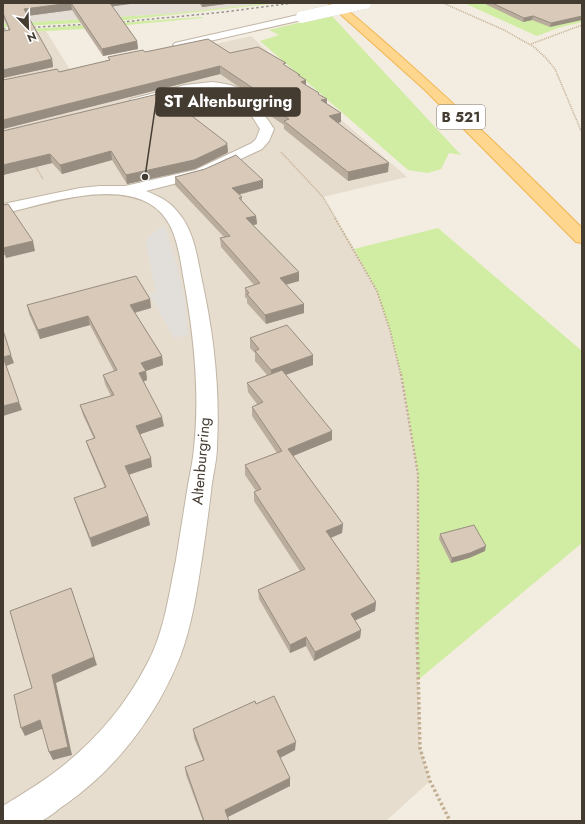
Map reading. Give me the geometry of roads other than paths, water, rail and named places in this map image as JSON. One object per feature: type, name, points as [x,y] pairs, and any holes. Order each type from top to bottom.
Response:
[{"type":"main road","name":"B 521","points":[[333,3],[385,47],[447,104],[582,238]]},
{"type":"street","points":[[165,48],[365,3]]},
{"type":"street","points":[[122,106],[197,87],[224,87],[237,92],[267,129],[265,136],[257,146],[200,173],[124,192]]},
{"type":"street","name":"Altenburgring","points":[[3,209],[94,191],[124,192],[153,199],[165,206],[171,213],[183,235],[196,292],[207,383],[206,448],[184,591],[176,625],[165,659],[152,686],[122,728],[97,755],[70,780],[10,821]]},
{"type":"railway","points":[[112,23],[224,12],[293,3]]},
{"type":"railway","points":[[3,29],[92,24]]},
{"type":"place","name":"ST Altenburgring","points":[[145,177]]}]
